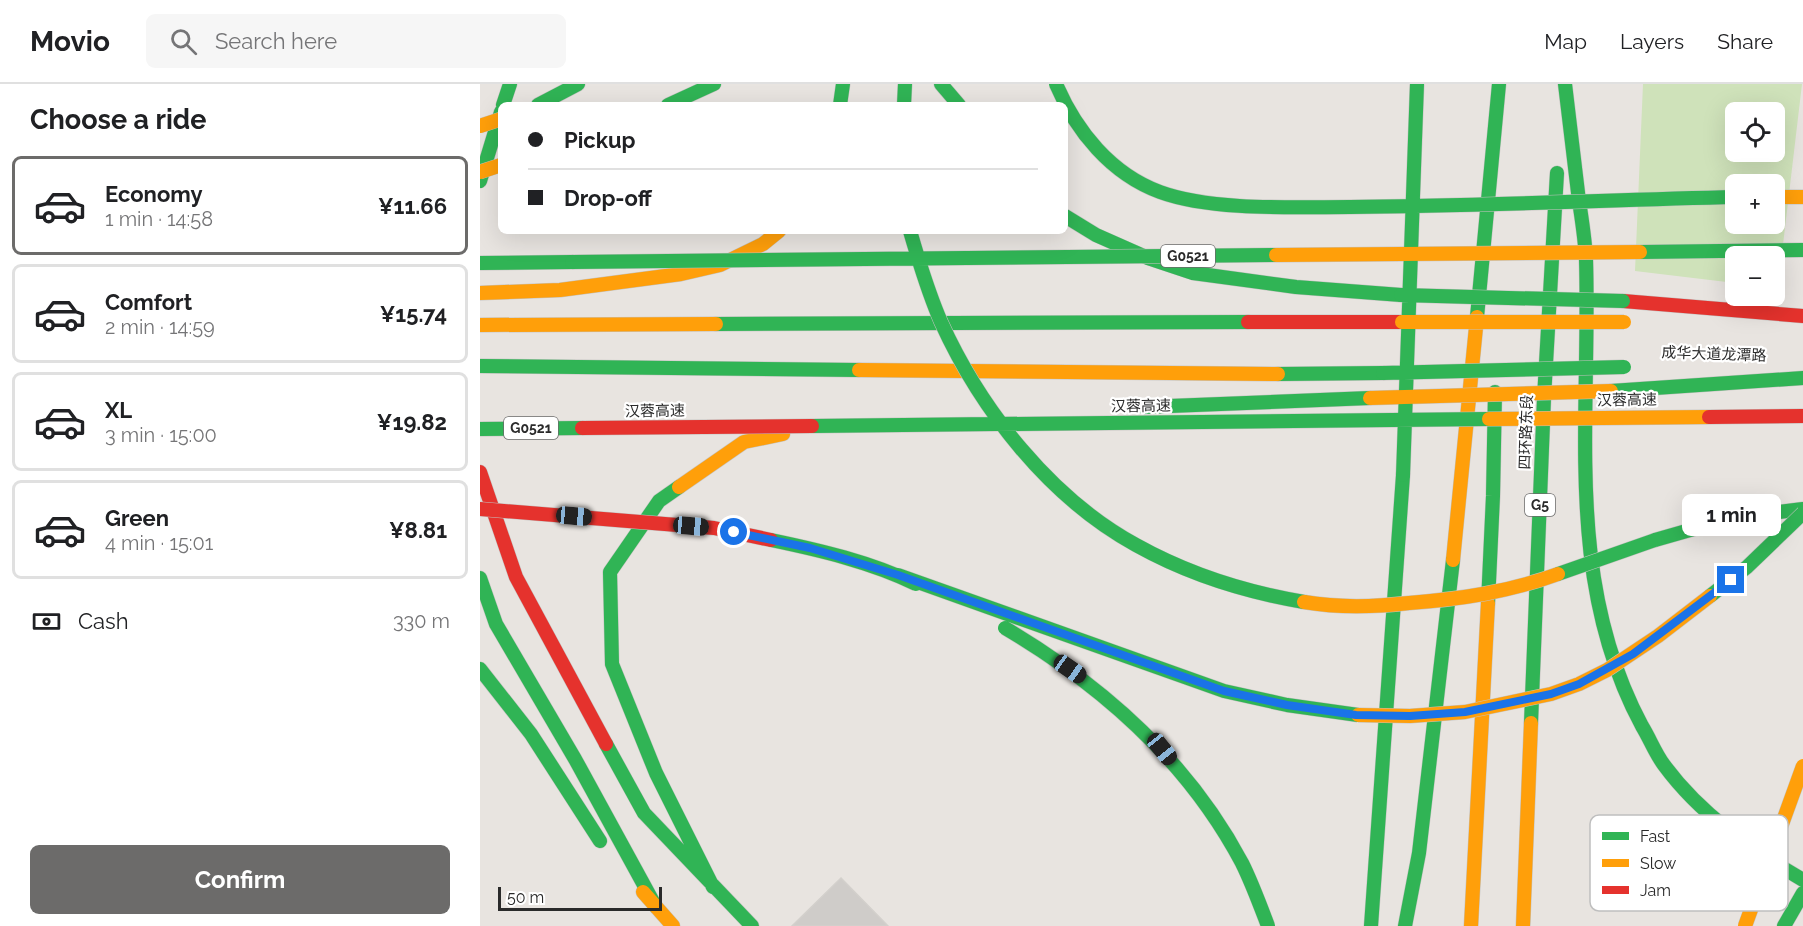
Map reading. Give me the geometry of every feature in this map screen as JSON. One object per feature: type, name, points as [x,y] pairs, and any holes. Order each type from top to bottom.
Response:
[{"type":"main road","points":[[504,102],[510,84]]},
{"type":"main road","points":[[544,102],[578,84]]},
{"type":"main road","points":[[675,102],[714,84]]},
{"type":"main road","points":[[840,102],[843,84]]},
{"type":"main road","points":[[904,84],[904,102]]},
{"type":"main road","points":[[941,84],[956,102]]},
{"type":"main road","points":[[1056,84],[1064,102]]},
{"type":"main road","points":[[1371,926],[1403,475],[1417,84]]},
{"type":"main road","points":[[1496,331],[1500,84]]},
{"type":"main road","points":[[1405,926],[1419,853],[1452,572],[1500,84]]},
{"type":"main road","points":[[1564,84],[1586,257],[1586,514],[1588,553],[1599,620],[1616,670],[1638,719],[1667,770],[1711,815]]},
{"type":"main road","name":"四环路东段","points":[[1523,926],[1544,398],[1564,84]]},
{"type":"main road","points":[[1068,109],[1095,147],[1121,170],[1148,186],[1177,198],[1211,203],[1306,207],[1725,197]]},
{"type":"main road","points":[[480,126],[498,120]]},
{"type":"main road","points":[[480,181],[498,122]]},
{"type":"main road","points":[[480,172],[498,166]]},
{"type":"main road","points":[[1785,197],[1803,197]]},
{"type":"main road","points":[[1068,218],[1096,235],[1148,258],[1193,273],[1296,287],[1401,295],[1623,301],[1803,319]]},
{"type":"main road","points":[[480,292],[560,290],[681,274],[720,265],[763,244],[775,234]]},
{"type":"main road","points":[[911,234],[920,270],[932,302],[957,356],[990,407],[1015,439],[1069,495],[1108,526],[1134,544],[1213,579],[1282,599],[1323,605],[1369,607],[1437,601],[1517,588],[1599,558],[1732,518],[1803,511]]},
{"type":"main road","name":"G0521","points":[[480,263],[1803,250]]},
{"type":"main road","points":[[1708,322],[1803,319]]},
{"type":"main road","points":[[480,325],[1630,322]]},
{"type":"main road","name":"四环路东段","points":[[1470,926],[1493,496],[1496,355]]},
{"type":"main road","points":[[480,366],[1266,374],[1630,367]]},
{"type":"main road","name":"成华大道龙潭路","points":[[1708,371],[1803,376]]},
{"type":"main road","points":[[1131,408],[1611,391],[1803,376]]},
{"type":"main road","points":[[714,887],[656,772],[612,664],[610,572],[659,501],[744,442],[849,421],[1095,410]]},
{"type":"main road","name":"汉蓉高速","points":[[480,429],[1803,416]]},
{"type":"main road","points":[[480,472],[516,577],[644,813],[752,926]]},
{"type":"main road","points":[[480,508],[714,528],[810,548],[898,575],[1224,691],[1287,705],[1356,715],[1410,716],[1465,712],[1551,694],[1579,684],[1607,670],[1667,630],[1747,567],[1803,511]]},
{"type":"main road","points":[[898,575],[971,609],[1031,642],[1089,683],[1127,715],[1162,749],[1196,790],[1223,830],[1242,863],[1268,926]]},
{"type":"main road","points":[[480,578],[496,624],[575,759],[656,908]]},
{"type":"main road","points":[[480,669],[531,734],[596,837],[673,926]]},
{"type":"main road","points":[[1785,815],[1803,766]]},
{"type":"main road","points":[[1788,871],[1803,880]]},
{"type":"main road","points":[[1784,926],[1803,893]]},
{"type":"main road","points":[[1745,926],[1750,911]]},
{"type":"green space","points":[[1643,84],[1802,84],[1785,228],[1785,174],[1725,174],[1725,234],[1784,234],[1783,246],[1725,246],[1725,282],[1635,271]]},
{"type":"building","points":[[841,878],[888,926],[792,926]]},
{"type":"traffic: fast","points":[[504,102],[510,84]]},
{"type":"traffic: fast","points":[[544,102],[578,84]]},
{"type":"traffic: fast","points":[[675,102],[714,84]]},
{"type":"traffic: fast","points":[[840,102],[843,84]]},
{"type":"traffic: fast","points":[[904,102],[905,84]]},
{"type":"traffic: fast","points":[[941,84],[956,102]]},
{"type":"traffic: fast","points":[[1056,84],[1065,102]]},
{"type":"traffic: fast","points":[[1403,475],[1417,84]]},
{"type":"traffic: fast","points":[[1477,317],[1499,84]]},
{"type":"traffic: fast","points":[[1565,84],[1586,259],[1586,497],[1591,556],[1601,614],[1617,670],[1655,751],[1678,783],[1710,815]]},
{"type":"traffic: fast","points":[[1068,108],[1097,149],[1126,174],[1160,192],[1204,202],[1254,207],[1350,207],[1725,197]]},
{"type":"traffic: fast","points":[[480,181],[498,122]]},
{"type":"traffic: fast","points":[[1531,723],[1544,398],[1557,173]]},
{"type":"traffic: fast","points":[[1068,218],[1096,235],[1148,258],[1193,273],[1296,287],[1401,295]]},
{"type":"traffic: fast","points":[[911,234],[932,299],[957,355],[998,419],[1047,477],[1105,526],[1176,565],[1217,581],[1304,602]]},
{"type":"traffic: fast","points":[[1640,252],[1803,250]]},
{"type":"traffic: fast","points":[[572,262],[1276,255]]},
{"type":"traffic: fast","points":[[480,263],[572,262]]},
{"type":"traffic: fast","points":[[1401,295],[1623,301]]},
{"type":"traffic: fast","points":[[716,324],[1248,322]]},
{"type":"traffic: fast","points":[[480,366],[859,370]]},
{"type":"traffic: fast","points":[[1383,373],[1624,367]]},
{"type":"traffic: fast","points":[[1278,374],[1383,373]]},
{"type":"traffic: fast","points":[[1611,391],[1803,378]]},
{"type":"traffic: fast","points":[[1488,603],[1495,392]]},
{"type":"traffic: fast","points":[[1144,407],[1370,398]]},
{"type":"traffic: fast","points":[[812,426],[1489,419]]},
{"type":"traffic: fast","points":[[480,429],[582,428]]},
{"type":"traffic: fast","points":[[1371,926],[1403,475]]},
{"type":"traffic: fast","points":[[679,487],[659,501],[610,572],[612,664],[656,773],[713,887]]},
{"type":"traffic: fast","points":[[1655,540],[1732,518],[1803,509]]},
{"type":"traffic: fast","points":[[1710,596],[1747,567],[1803,513]]},
{"type":"traffic: fast","points":[[771,540],[863,563],[916,584]]},
{"type":"traffic: fast","points":[[1558,574],[1655,540]]},
{"type":"traffic: fast","points":[[1405,926],[1419,853],[1453,560]]},
{"type":"traffic: fast","points":[[898,575],[1224,691],[1287,705],[1358,715]]},
{"type":"traffic: fast","points":[[480,578],[496,624],[575,759],[656,907]]},
{"type":"traffic: fast","points":[[1005,628],[1076,675],[1109,701],[1169,759],[1196,791],[1242,863],[1268,926]]},
{"type":"traffic: fast","points":[[480,669],[531,734],[600,841]]},
{"type":"traffic: fast","points":[[606,744],[644,813],[752,926]]},
{"type":"traffic: fast","points":[[1788,871],[1803,880]]},
{"type":"traffic: fast","points":[[1784,926],[1803,893]]},
{"type":"traffic: slow","points":[[480,126],[498,120]]},
{"type":"traffic: slow","points":[[480,172],[498,166]]},
{"type":"traffic: slow","points":[[1785,197],[1803,197]]},
{"type":"traffic: slow","points":[[480,293],[560,290],[681,274],[720,265],[763,244],[775,234]]},
{"type":"traffic: slow","points":[[1276,255],[1640,252]]},
{"type":"traffic: slow","points":[[1453,560],[1477,317]]},
{"type":"traffic: slow","points":[[1402,322],[1624,322]]},
{"type":"traffic: slow","points":[[480,325],[716,324]]},
{"type":"traffic: slow","points":[[859,370],[1278,374]]},
{"type":"traffic: slow","points":[[1370,398],[1611,391]]},
{"type":"traffic: slow","points":[[1489,419],[1709,417]]},
{"type":"traffic: slow","points":[[679,487],[744,442],[783,434]]},
{"type":"traffic: slow","points":[[1304,602],[1370,606],[1447,599],[1503,590],[1558,574]]},
{"type":"traffic: slow","points":[[1358,715],[1410,716],[1465,712],[1551,694],[1579,684],[1607,670],[1658,636],[1710,596]]},
{"type":"traffic: slow","points":[[1471,926],[1488,603]]},
{"type":"traffic: slow","points":[[1523,926],[1531,723]]},
{"type":"traffic: slow","points":[[1785,815],[1803,766]]},
{"type":"traffic: slow","points":[[643,892],[673,926]]},
{"type":"traffic: slow","points":[[1745,926],[1750,911]]},
{"type":"traffic: jam","points":[[1623,301],[1803,316]]},
{"type":"traffic: jam","points":[[1248,322],[1402,322]]},
{"type":"traffic: jam","points":[[1709,417],[1803,416]]},
{"type":"traffic: jam","points":[[582,428],[812,426]]},
{"type":"traffic: jam","points":[[480,472],[516,577],[606,744]]},
{"type":"traffic: jam","points":[[480,509],[714,528],[771,540]]},
{"type":"route","points":[[734,532],[810,548],[898,575],[1224,691],[1287,705],[1356,715],[1410,716],[1465,712],[1551,694],[1579,684],[1633,654],[1731,580]]}]
